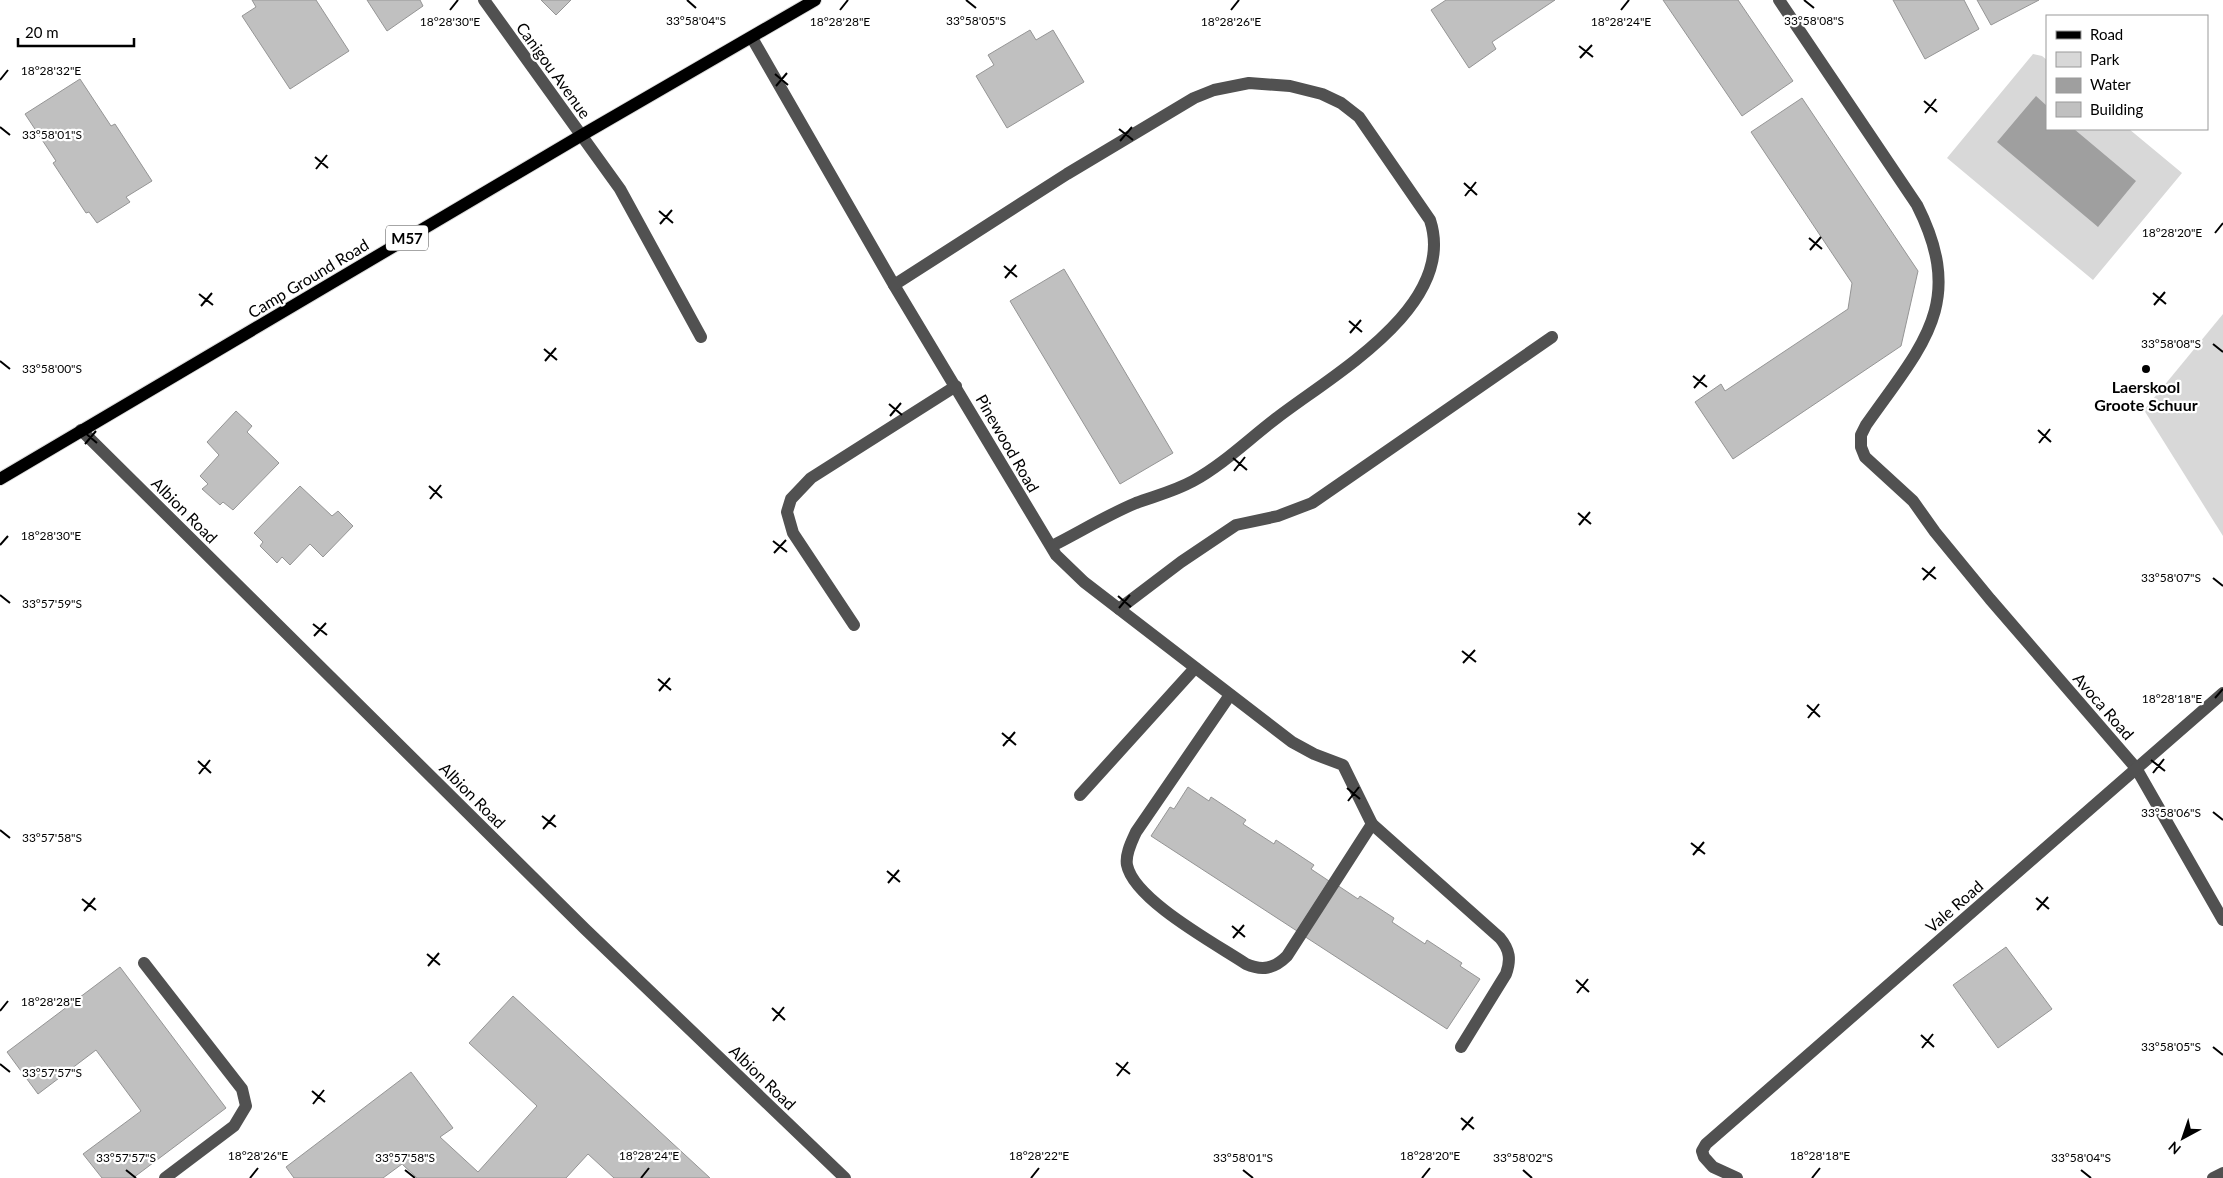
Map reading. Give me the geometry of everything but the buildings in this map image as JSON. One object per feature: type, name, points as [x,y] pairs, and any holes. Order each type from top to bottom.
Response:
[{"type":"main road","name":"Camp Ground Road","points":[[0,479],[582,135],[815,0]]},
{"type":"street","name":"Canigou Avenue","points":[[484,0],[549,93],[582,135],[620,189],[701,337]]},
{"type":"street","name":"Avoca Road","points":[[1779,0],[1917,205],[1936,256],[1940,278],[1939,297],[1932,321],[1909,363],[1861,435],[1861,446],[1865,457],[1913,500],[1935,532],[1990,599],[2136,768],[2223,920]]},
{"type":"street","name":"Pinewood Road","points":[[752,38],[894,285],[1052,546],[1074,573],[1230,695],[1304,750],[1343,765],[1372,824]]},
{"type":"street","points":[[894,285],[1067,174],[1194,98],[1214,90],[1249,83],[1290,86],[1322,94],[1342,103],[1359,117],[1430,220],[1436,237],[1435,256],[1428,277],[1409,310],[1358,358],[1225,459],[1193,480],[1166,493],[1137,503],[1052,546]]},
{"type":"street","points":[[1119,609],[1181,562],[1236,525],[1297,511],[1312,503],[1552,337]]},
{"type":"street","points":[[854,626],[793,533],[787,512],[792,499],[811,478],[956,386]]},
{"type":"street","name":"Albion Road","points":[[81,430],[585,929],[846,1178]]},
{"type":"street","points":[[1080,795],[1195,668]]},
{"type":"street","name":"Vale Road","points":[[1737,1178],[1707,1162],[1702,1151],[1706,1144],[2223,693]]},
{"type":"street","points":[[1230,695],[1136,832],[1129,848],[1127,864],[1136,884],[1150,900],[1246,964],[1256,969],[1268,968],[1279,964],[1287,956],[1372,824],[1506,945],[1509,955],[1509,965],[1506,974],[1462,1047]]},
{"type":"street","points":[[144,963],[242,1089],[246,1106],[234,1126],[165,1178]]},
{"type":"street","points":[[2213,1178],[2223,1174]]},
{"type":"green space","points":[[2033,54],[2046,59],[2046,130],[2130,130],[2182,173],[2093,280],[1947,158]]},
{"type":"green space","points":[[2223,314],[2223,536],[2144,410]]},
{"type":"water","points":[[2036,96],[2046,105],[2046,130],[2075,130],[2136,181],[2098,227],[1997,142]]},
{"type":"place","name":"Laerskool Groote Schuur","points":[[2146,369]]}]
